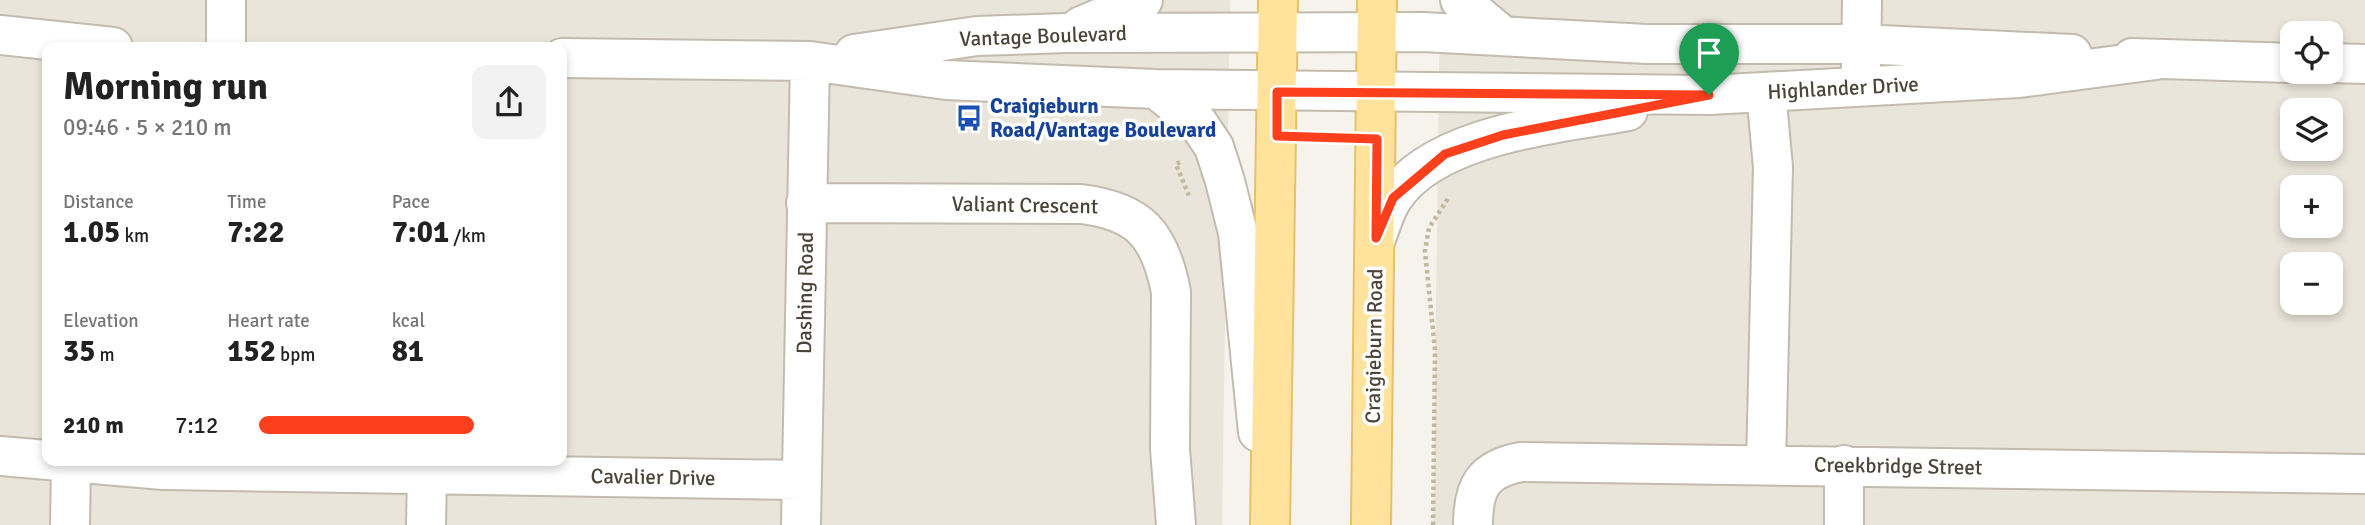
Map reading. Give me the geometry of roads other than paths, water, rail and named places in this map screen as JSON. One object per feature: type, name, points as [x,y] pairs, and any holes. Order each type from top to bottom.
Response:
[{"type":"main road","points":[[1269,525],[1278,16]]},
{"type":"main road","name":"Craigieburn Road","points":[[1371,525],[1377,16]]},
{"type":"street","points":[[226,0],[226,42]]},
{"type":"street","points":[[1066,33],[1143,0]]},
{"type":"street","points":[[1460,0],[1502,35]]},
{"type":"street","points":[[1861,89],[1862,0]]},
{"type":"street","name":"Vantage Boulevard","points":[[810,61],[977,36],[1066,33],[1278,16]]},
{"type":"street","name":"Highlander Drive","points":[[1278,16],[1377,16],[1502,35],[1647,44],[1860,44],[2017,50],[2156,60],[2280,63]]},
{"type":"street","points":[[0,35],[66,42]]},
{"type":"street","name":"Vantage Boulevard","points":[[567,58],[810,61],[946,80],[1277,92]]},
{"type":"street","name":"Highlander Drive","points":[[1277,92],[1709,95],[1861,89],[2019,78],[2156,60]]},
{"type":"street","name":"Dashing Road","points":[[802,525],[810,61]]},
{"type":"street","points":[[2343,64],[2365,64]]},
{"type":"street","points":[[1156,89],[1198,123],[1214,147],[1225,181],[1238,233],[1269,525]]},
{"type":"street","points":[[1766,92],[1773,167],[1766,464]]},
{"type":"street","points":[[1376,238],[1393,198],[1445,154],[1503,135],[1709,95]]},
{"type":"street","name":"Valiant Crescent","points":[[806,203],[1080,204],[1110,208],[1133,218],[1155,241],[1166,267],[1171,292],[1170,449],[1176,525]]},
{"type":"street","name":"Cavalier Drive","points":[[0,456],[42,461]]},
{"type":"street","name":"Creekbridge Street","points":[[1473,525],[1475,501],[1483,478],[1505,465],[1549,461],[2365,474]]},
{"type":"street","points":[[70,525],[71,466]]},
{"type":"street","name":"Cavalier Drive","points":[[102,466],[163,470],[802,480]]},
{"type":"street","points":[[1844,466],[1844,525]]},
{"type":"street","points":[[426,525],[427,473]]},
{"type":"place","name":"Craigieburn Road/Vantage Boulevard","points":[[969,118]]}]
